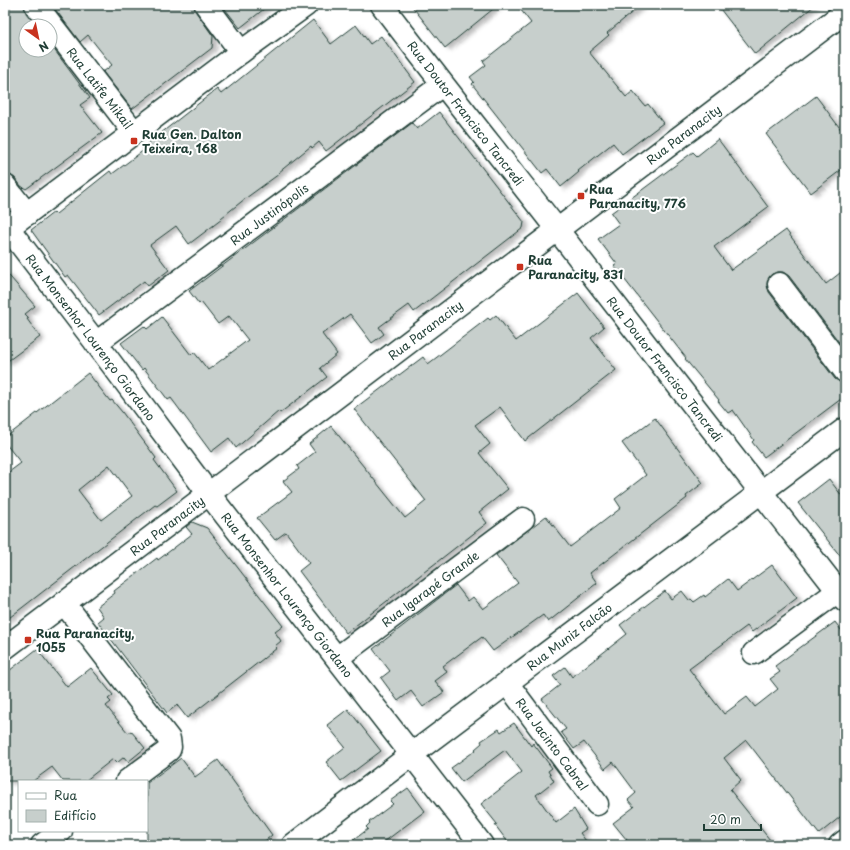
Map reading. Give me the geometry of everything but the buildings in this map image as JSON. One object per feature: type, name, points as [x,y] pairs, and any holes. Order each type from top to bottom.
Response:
[{"type":"street","name":"Rua Latife Mikail","points":[[36,5],[134,132]]},
{"type":"street","points":[[206,5],[241,52]]},
{"type":"street","points":[[6,229],[241,52],[306,5]]},
{"type":"street","name":"Rua Doutor Francisco Tancredi","points":[[382,5],[442,85],[558,231],[760,493],[842,596]]},
{"type":"street","name":"Rua Paranacity","points":[[5,648],[558,231],[845,12]]},
{"type":"street","name":"Rua Justinópolis","points":[[96,343],[442,85]]},
{"type":"street","points":[[5,186],[27,214]]},
{"type":"street","name":"Rua Monsenhor Lourenço Giordano","points":[[6,229],[96,343],[209,494],[482,845]]},
{"type":"street","points":[[780,284],[845,371]]},
{"type":"street","name":"Rua Muniz Falcão","points":[[293,845],[845,429]]},
{"type":"street","name":"Rua Igarapé Grande","points":[[337,658],[523,519]]},
{"type":"street","points":[[754,654],[842,596]]},
{"type":"street","points":[[64,604],[167,735],[170,743],[169,750],[128,780]]},
{"type":"street","name":"Rua Jacinto Cabral","points":[[507,683],[597,804]]},
{"type":"street","points":[[42,845],[60,832]]},
{"type":"street","points":[[840,845],[845,841]]},
{"type":"place","name":"Rua Gen. Dalton Teixeira, 168","points":[[134,141]]},
{"type":"place","name":"Rua Paranacity, 776","points":[[581,196]]},
{"type":"place","name":"Rua Paranacity, 831","points":[[520,267]]},
{"type":"place","name":"Rua Paranacity, 1055","points":[[28,640]]}]
